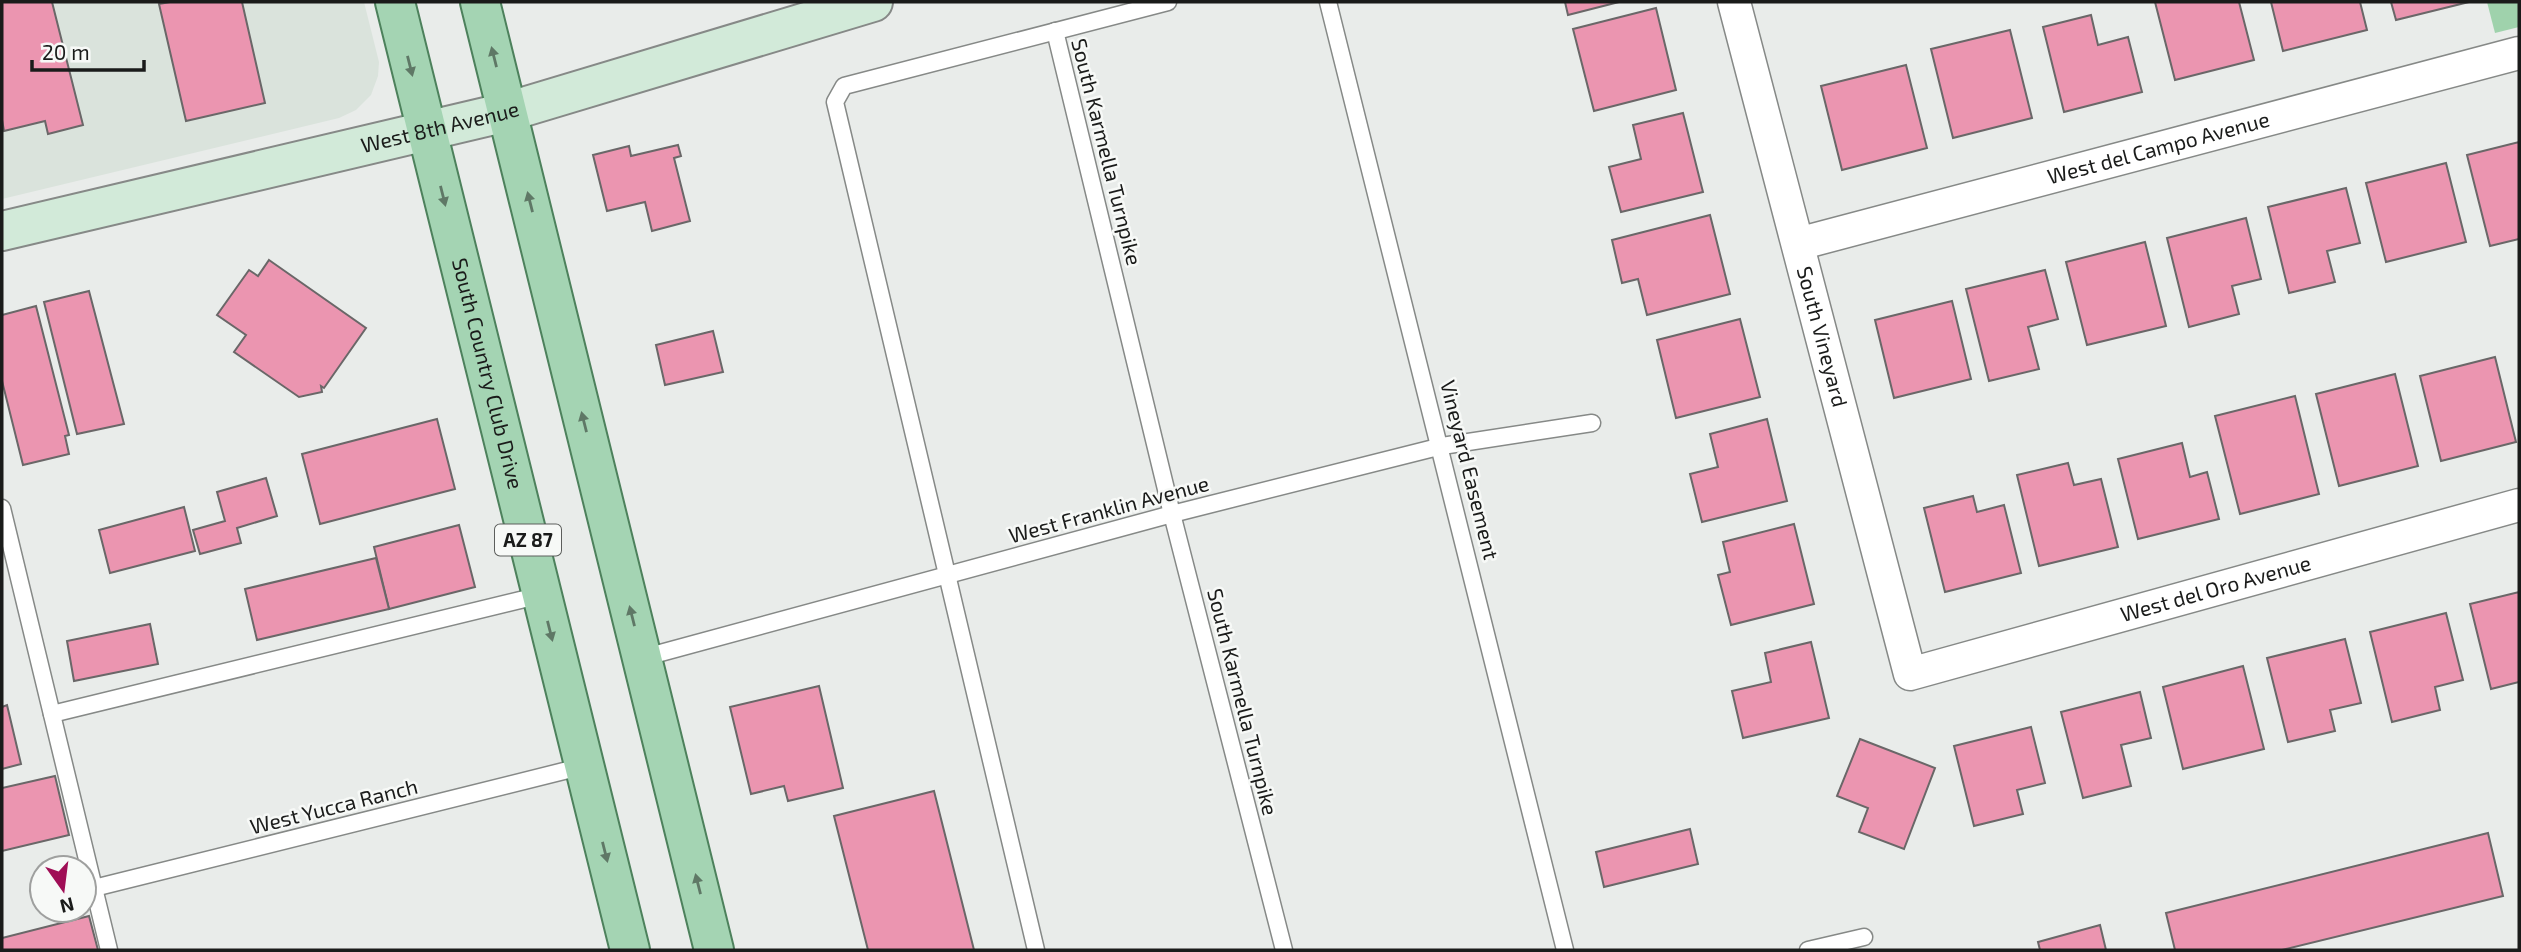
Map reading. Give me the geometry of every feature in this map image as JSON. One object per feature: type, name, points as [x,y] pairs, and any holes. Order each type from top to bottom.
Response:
[{"type":"main road","name":"South Country Club Drive","points":[[395,2],[630,950]]},
{"type":"main road","points":[[480,2],[714,950]]},
{"type":"street","name":"West 8th Avenue","points":[[2,231],[507,112],[873,2]]},
{"type":"street","name":"South Vineyard","points":[[1734,2],[1910,674]]},
{"type":"street","name":"West del Campo Avenue","points":[[1798,244],[2519,53]]},
{"type":"street","name":"West del Oro Avenue","points":[[1910,674],[2519,505]]},
{"type":"lane","points":[[1055,31],[1168,2]]},
{"type":"lane","name":"Vineyard Easement","points":[[1328,2],[1565,950]]},
{"type":"lane","name":"South Karmella Turnpike","points":[[1036,950],[835,102],[844,86],[1055,31],[1172,514],[1284,950]]},
{"type":"lane","name":"West Franklin Avenue","points":[[642,658],[1172,514],[1441,446],[1592,423]]},
{"type":"lane","points":[[2,508],[86,854]]},
{"type":"lane","points":[[52,714],[541,595]]},
{"type":"lane","name":"West Yucca Ranch","points":[[98,887],[584,766]]},
{"type":"lane","points":[[98,905],[109,950]]},
{"type":"lane","points":[[1808,950],[1864,937]]},
{"type":"shaded area","points":[[2,2],[364,2],[379,62],[378,76],[371,95],[356,110],[339,118],[2,199]]},
{"type":"green space","points":[[2487,2],[2519,2],[2519,27],[2495,33]]},
{"type":"building","points":[[2,2],[52,2],[83,125],[48,134],[45,121],[4,131]]},
{"type":"building","points":[[242,2],[265,103],[186,121],[159,4]]},
{"type":"building","points":[[1565,2],[1619,2],[1568,15]]},
{"type":"building","points":[[2155,2],[2239,2],[2254,60],[2175,80]]},
{"type":"building","points":[[2271,2],[2360,2],[2367,30],[2283,51]]},
{"type":"building","points":[[2391,2],[2469,2],[2396,20]]},
{"type":"building","points":[[1656,8],[1676,90],[1594,111],[1573,29]]},
{"type":"building","points":[[2091,15],[2098,45],[2128,37],[2142,92],[2064,112],[2043,27]]},
{"type":"building","points":[[2010,30],[2032,118],[1953,138],[1931,49]]},
{"type":"building","points":[[1906,65],[1927,148],[1842,170],[1821,86]]},
{"type":"building","points":[[1683,113],[1703,192],[1621,212],[1609,167],[1641,159],[1633,125]]},
{"type":"building","points":[[2519,142],[2519,239],[2490,246],[2467,155]]},
{"type":"building","points":[[678,145],[681,156],[674,158],[690,221],[652,231],[645,202],[607,211],[593,155],[629,146],[631,156]]},
{"type":"building","points":[[2446,163],[2466,242],[2386,262],[2366,183]]},
{"type":"building","points":[[2346,188],[2360,243],[2327,251],[2335,282],[2289,293],[2268,207]]},
{"type":"building","points":[[1710,215],[1730,294],[1647,315],[1638,279],[1622,283],[1612,240]]},
{"type":"building","points":[[2246,218],[2261,279],[2232,286],[2239,314],[2189,327],[2167,238]]},
{"type":"building","points":[[2145,242],[2166,326],[2087,345],[2066,262]]},
{"type":"building","points":[[269,260],[366,328],[324,388],[321,386],[322,392],[299,397],[234,352],[246,335],[217,315],[249,270],[258,276]]},
{"type":"building","points":[[2045,270],[2058,319],[2028,327],[2039,369],[1989,381],[1966,289]]},
{"type":"building","points":[[89,291],[124,424],[77,434],[44,302]]},
{"type":"building","points":[[1952,301],[1971,379],[1894,398],[1875,320]]},
{"type":"building","points":[[36,306],[69,435],[65,436],[69,454],[23,465],[2,381],[2,315]]},
{"type":"building","points":[[1740,319],[1760,397],[1676,418],[1657,340]]},
{"type":"building","points":[[713,331],[723,372],[665,385],[656,345]]},
{"type":"building","points":[[2495,357],[2516,442],[2441,461],[2420,376]]},
{"type":"building","points":[[2395,374],[2418,466],[2339,486],[2316,394]]},
{"type":"building","points":[[2295,396],[2319,494],[2240,514],[2215,416]]},
{"type":"building","points":[[437,419],[455,489],[320,524],[302,454]]},
{"type":"building","points":[[1767,419],[1787,501],[1702,522],[1690,474],[1718,467],[1710,434]]},
{"type":"building","points":[[2182,443],[2190,477],[2207,472],[2219,519],[2138,539],[2118,459]]},
{"type":"building","points":[[2068,463],[2074,485],[2101,479],[2118,547],[2039,566],[2017,475]]},
{"type":"building","points":[[266,478],[277,516],[237,528],[241,543],[200,554],[193,530],[225,521],[217,492]]},
{"type":"building","points":[[1973,496],[1977,512],[2004,505],[2021,573],[1945,592],[1924,508]]},
{"type":"building","points":[[184,507],[195,551],[110,573],[99,530]]},
{"type":"building","points":[[1794,524],[1814,604],[1731,625],[1718,575],[1730,572],[1723,542]]},
{"type":"building","points":[[459,525],[475,587],[389,609],[374,547]]},
{"type":"building","points":[[376,558],[389,609],[257,640],[245,589]]},
{"type":"building","points":[[2519,592],[2519,682],[2491,689],[2470,604]]},
{"type":"building","points":[[2446,613],[2463,680],[2435,687],[2440,710],[2392,722],[2370,632]]},
{"type":"building","points":[[150,624],[158,664],[74,681],[67,641]]},
{"type":"building","points":[[2345,639],[2361,703],[2330,710],[2335,731],[2288,742],[2267,658]]},
{"type":"building","points":[[1811,642],[1829,718],[1743,738],[1732,691],[1771,682],[1765,653]]},
{"type":"building","points":[[2243,666],[2264,749],[2183,769],[2163,687]]},
{"type":"building","points":[[819,686],[843,788],[788,801],[784,786],[751,794],[730,707]]},
{"type":"building","points":[[2140,692],[2151,738],[2121,745],[2131,786],[2083,798],[2061,712]]},
{"type":"building","points":[[7,705],[21,764],[2,769],[2,707]]},
{"type":"building","points":[[2031,727],[2045,783],[2017,790],[2023,814],[1974,826],[1954,746]]},
{"type":"building","points":[[1860,739],[1935,768],[1904,849],[1859,832],[1868,808],[1837,796]]},
{"type":"building","points":[[55,776],[69,835],[2,851],[2,788]]},
{"type":"building","points":[[934,791],[974,950],[868,950],[834,816]]},
{"type":"building","points":[[1690,829],[1698,864],[1604,887],[1596,852]]},
{"type":"building","points":[[2488,833],[2503,896],[2282,950],[2175,950],[2166,913]]},
{"type":"building","points":[[57,924],[91,924],[98,950],[2,950],[2,938]]},
{"type":"building","points":[[2100,925],[2106,950],[2040,950],[2038,942]]}]
